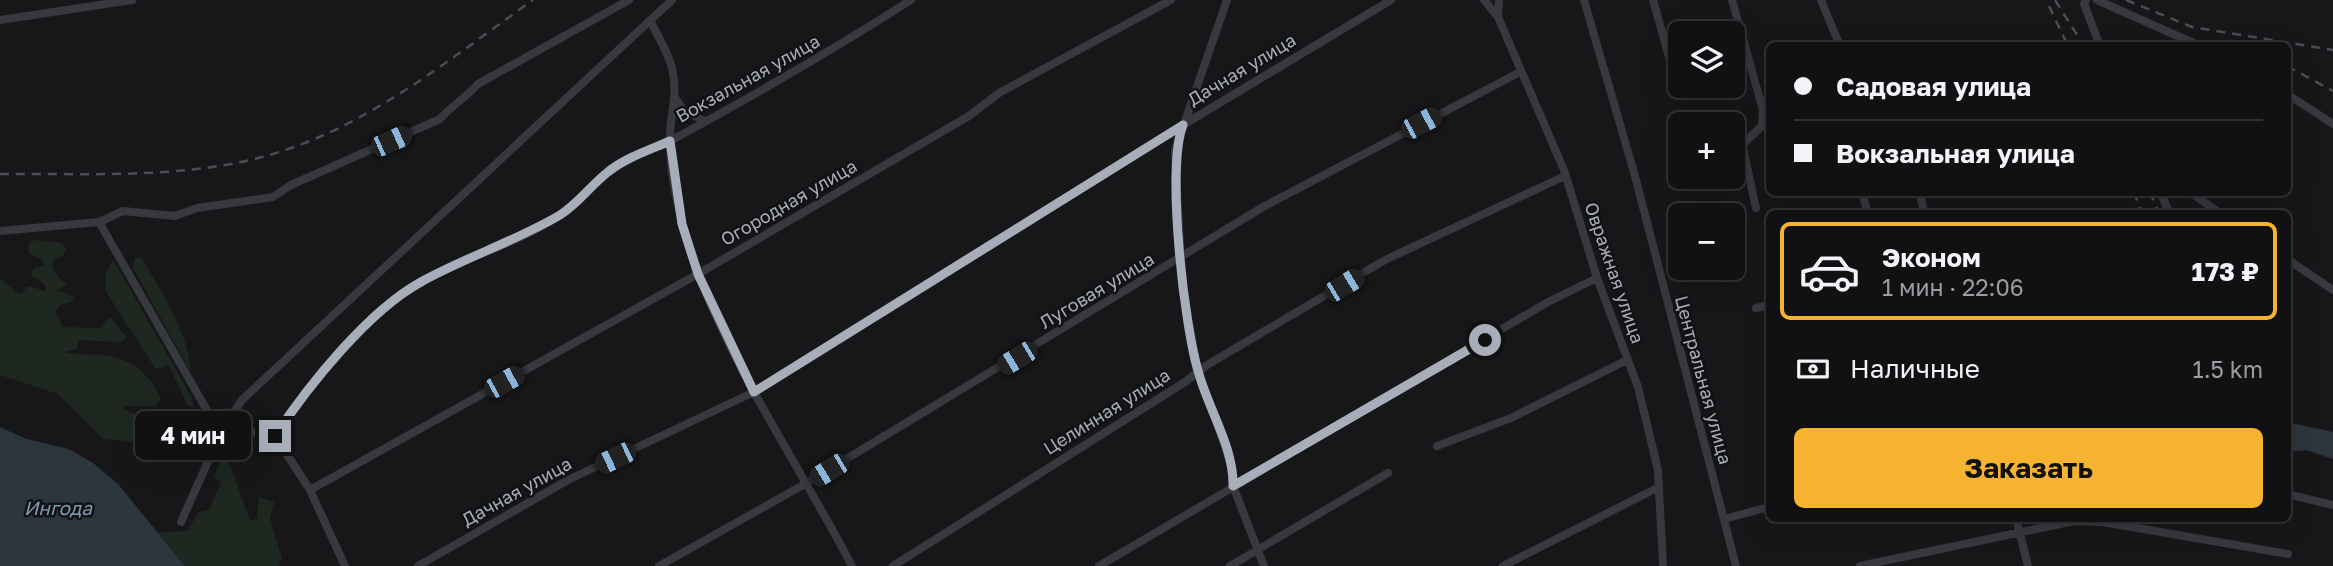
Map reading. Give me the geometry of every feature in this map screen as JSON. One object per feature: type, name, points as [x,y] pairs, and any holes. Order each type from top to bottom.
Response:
[{"type":"street","points":[[75,0],[77,10]]},
{"type":"street","points":[[0,20],[132,0]]},
{"type":"street","points":[[0,231],[99,222],[122,211],[175,216],[197,208],[273,197],[291,185],[440,119],[453,104],[467,97],[478,84],[629,0]]},
{"type":"street","name":"Вокзальная улица","points":[[275,436],[302,396],[345,349],[380,313],[419,283],[524,235],[564,212],[615,166],[670,141],[852,38],[911,0]]},
{"type":"street","name":"Огородная улица","points":[[310,490],[698,274],[968,116],[999,93],[1171,0]]},
{"type":"street","points":[[1227,0],[1175,150],[1182,285],[1198,372],[1230,461],[1233,486],[1264,566]]},
{"type":"street","name":"Дачная улица","points":[[418,566],[568,480],[754,392],[1183,125],[1391,0]]},
{"type":"street","points":[[1484,0],[1498,17]]},
{"type":"street","name":"Овражная улица","points":[[1499,0],[1498,17],[1565,176],[1597,278],[1641,399],[1658,470],[1663,566]]},
{"type":"street","name":"Центральная улица","points":[[1584,0],[1635,176],[1736,566]]},
{"type":"street","points":[[1653,0],[1668,53]]},
{"type":"street","points":[[1732,0],[1763,110],[1762,126],[1745,142],[1743,148],[1756,208]]},
{"type":"street","points":[[1821,0],[1838,42]]},
{"type":"street","points":[[2096,0],[2191,42]]},
{"type":"street","points":[[2083,1],[2098,42]]},
{"type":"street","points":[[181,522],[223,428],[242,400],[668,2]]},
{"type":"street","points":[[650,20],[673,72],[676,99],[670,141],[682,224],[698,274],[754,392],[805,484],[817,498],[852,566]]},
{"type":"street","name":"Луговая улица","points":[[659,566],[805,484],[1264,207],[1520,72]]},
{"type":"street","points":[[2291,97],[2333,124]]},
{"type":"street","points":[[676,99],[684,111],[705,121]]},
{"type":"street","name":"Целинная улица","points":[[893,566],[1198,372],[1385,260],[1565,176]]},
{"type":"street","points":[[2196,196],[2215,210]]},
{"type":"street","points":[[99,222],[212,419],[223,428],[275,436],[310,490],[345,566]]},
{"type":"street","points":[[2291,262],[2333,290]]},
{"type":"street","points":[[1099,566],[1548,302],[1597,278]]},
{"type":"street","points":[[1756,308],[1766,305]]},
{"type":"street","points":[[1437,446],[1511,418],[1628,360]]},
{"type":"street","points":[[1230,566],[1388,473]]},
{"type":"street","points":[[1503,566],[1659,487]]},
{"type":"street","points":[[2291,495],[2333,505]]},
{"type":"street","points":[[1724,519],[1766,508]]},
{"type":"street","points":[[2017,522],[2028,566]]},
{"type":"street","points":[[1860,566],[2019,530],[2068,522]]},
{"type":"street","points":[[2103,522],[2288,554]]},
{"type":"shaded area","points":[[32,240],[62,243],[66,249],[63,256],[53,260],[52,267],[59,278],[68,284],[56,290],[74,297],[72,302],[60,305],[55,312],[63,327],[100,328],[110,317],[126,336],[122,342],[79,340],[77,349],[65,352],[119,358],[142,371],[153,384],[161,400],[155,406],[123,406],[125,410],[155,421],[160,426],[143,443],[103,439],[58,394],[0,375],[0,278],[20,295],[28,286],[46,291],[44,284],[31,275],[34,268],[45,266],[41,259],[29,254]]},
{"type":"shaded area","points":[[141,257],[180,328],[191,373],[133,268],[135,258]]},
{"type":"shaded area","points":[[113,259],[192,398],[194,407],[188,406],[168,364],[161,369],[155,368],[105,290],[106,273]]},
{"type":"shaded area","points":[[222,454],[226,454],[250,520],[257,519],[259,497],[274,502],[270,519],[282,558],[279,566],[185,566],[158,532],[187,531],[199,512],[209,510],[221,482],[214,478]]},
{"type":"water","points":[[2291,423],[2333,432],[2333,459],[2306,450],[2291,452]]},
{"type":"water","name":"Ингода","points":[[0,427],[26,439],[69,449],[93,463],[118,484],[185,566],[0,566]]},
{"type":"railway","points":[[0,174],[111,174],[186,170],[259,158],[294,147],[326,134],[388,101],[533,0]]},
{"type":"railway","points":[[2055,0],[2081,42]]},
{"type":"railway","points":[[2126,0],[2192,27],[2284,42]]},
{"type":"railway","points":[[2049,6],[2066,42]]},
{"type":"railway","points":[[2291,43],[2333,50]]},
{"type":"railway","points":[[2291,68],[2333,91]]},
{"type":"railway","points":[[2135,196],[2141,210]]},
{"type":"railway","points":[[2152,196],[2157,210]]},
{"type":"route","points":[[275,436],[302,396],[345,349],[380,313],[419,283],[524,235],[564,212],[615,166],[670,141],[682,224],[698,274],[754,392],[1183,125],[1175,150],[1182,285],[1198,372],[1226,449],[1233,474],[1233,486],[1485,340]]}]
